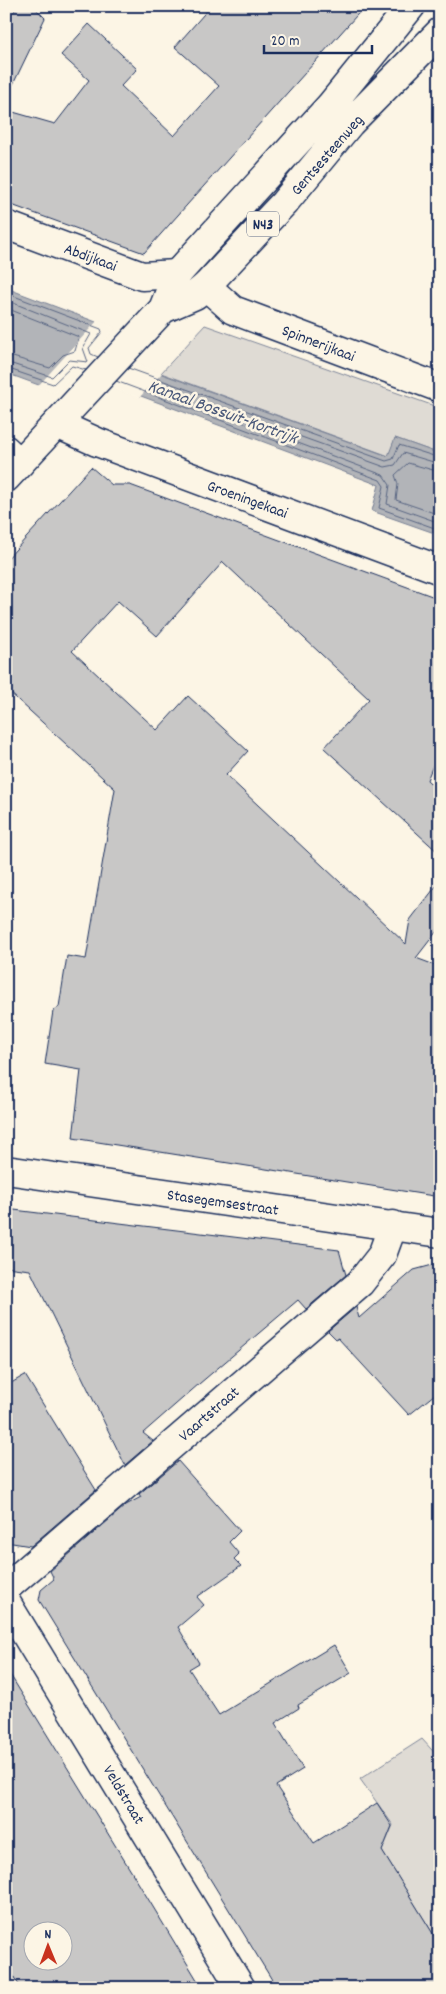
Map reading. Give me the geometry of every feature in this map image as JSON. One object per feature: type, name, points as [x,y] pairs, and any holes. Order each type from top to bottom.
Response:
[{"type":"street","name":"Gentsesteenweg","points":[[11,464],[60,421],[163,309],[177,274],[330,106],[411,6]]},
{"type":"street","name":"Gentsesteenweg","points":[[163,309],[195,295],[206,286],[284,203],[350,123],[440,32]]},
{"type":"street","name":"Abdijkaai","points":[[6,225],[142,276],[177,274]]},
{"type":"street","name":"Spinnerijkaai","points":[[206,286],[234,310],[440,388]]},
{"type":"street","name":"Groeningekaai","points":[[60,421],[97,442],[440,570]]},
{"type":"street","name":"Stasegemsestraat","points":[[6,1170],[440,1232]]},
{"type":"street","name":"Vaartstraat","points":[[6,1588],[360,1283],[382,1256],[393,1225]]},
{"type":"street","name":"Veldstraat","points":[[6,1602],[241,1988]]},
{"type":"shaded area","points":[[205,325],[440,408],[440,454],[395,438],[389,456],[161,373]]},
{"type":"shaded area","points":[[422,1739],[440,1759],[440,1945],[382,1851],[393,1825],[360,1779]]},
{"type":"water","name":"Kanaal Bossuit-Kortrijk","points":[[6,288],[112,328],[93,349],[388,456],[395,438],[440,454],[440,535],[372,511],[379,485],[74,371],[55,391],[6,373]]},
{"type":"pier","points":[[98,320],[115,328],[97,348],[162,373],[139,398],[74,374],[56,393],[37,387]]},
{"type":"building","points":[[19,6],[33,6],[45,18],[6,99],[6,19]]},
{"type":"building","points":[[211,6],[365,6],[144,253],[6,203],[6,110],[55,124],[89,80],[61,55],[89,24],[137,69],[121,86],[174,136],[219,86],[175,47]]},
{"type":"building","points":[[91,467],[112,485],[130,485],[440,599],[440,748],[427,780],[440,792],[440,854],[324,748],[369,699],[223,562],[157,636],[118,601],[72,651],[157,730],[188,696],[248,751],[226,775],[406,944],[410,920],[440,881],[440,927],[416,958],[440,967],[440,1197],[73,1138],[81,1070],[45,1064],[53,1011],[59,1007],[67,956],[86,959],[115,789],[6,689],[6,560]]},
{"type":"building","points":[[6,1209],[339,1250],[346,1275],[306,1309],[298,1300],[199,1384],[143,1433],[153,1441],[125,1465],[30,1270],[6,1267]]},
{"type":"building","points":[[440,1263],[440,1390],[409,1415],[338,1338],[336,1339],[328,1331],[356,1307],[359,1318],[414,1270]]},
{"type":"building","points":[[25,1375],[96,1490],[31,1546],[6,1542],[6,1386]]},
{"type":"building","points":[[178,1461],[240,1531],[229,1542],[239,1554],[234,1559],[241,1566],[197,1597],[204,1605],[178,1627],[199,1663],[189,1669],[219,1715],[334,1645],[351,1673],[298,1705],[299,1708],[275,1723],[303,1769],[276,1786],[314,1843],[377,1803],[392,1826],[382,1851],[440,1945],[440,1988],[277,1988],[39,1600],[41,1590],[54,1579],[50,1571],[126,1505],[141,1497],[139,1494]]},
{"type":"building","points":[[6,1668],[202,1988],[21,1988],[6,1965]]}]
